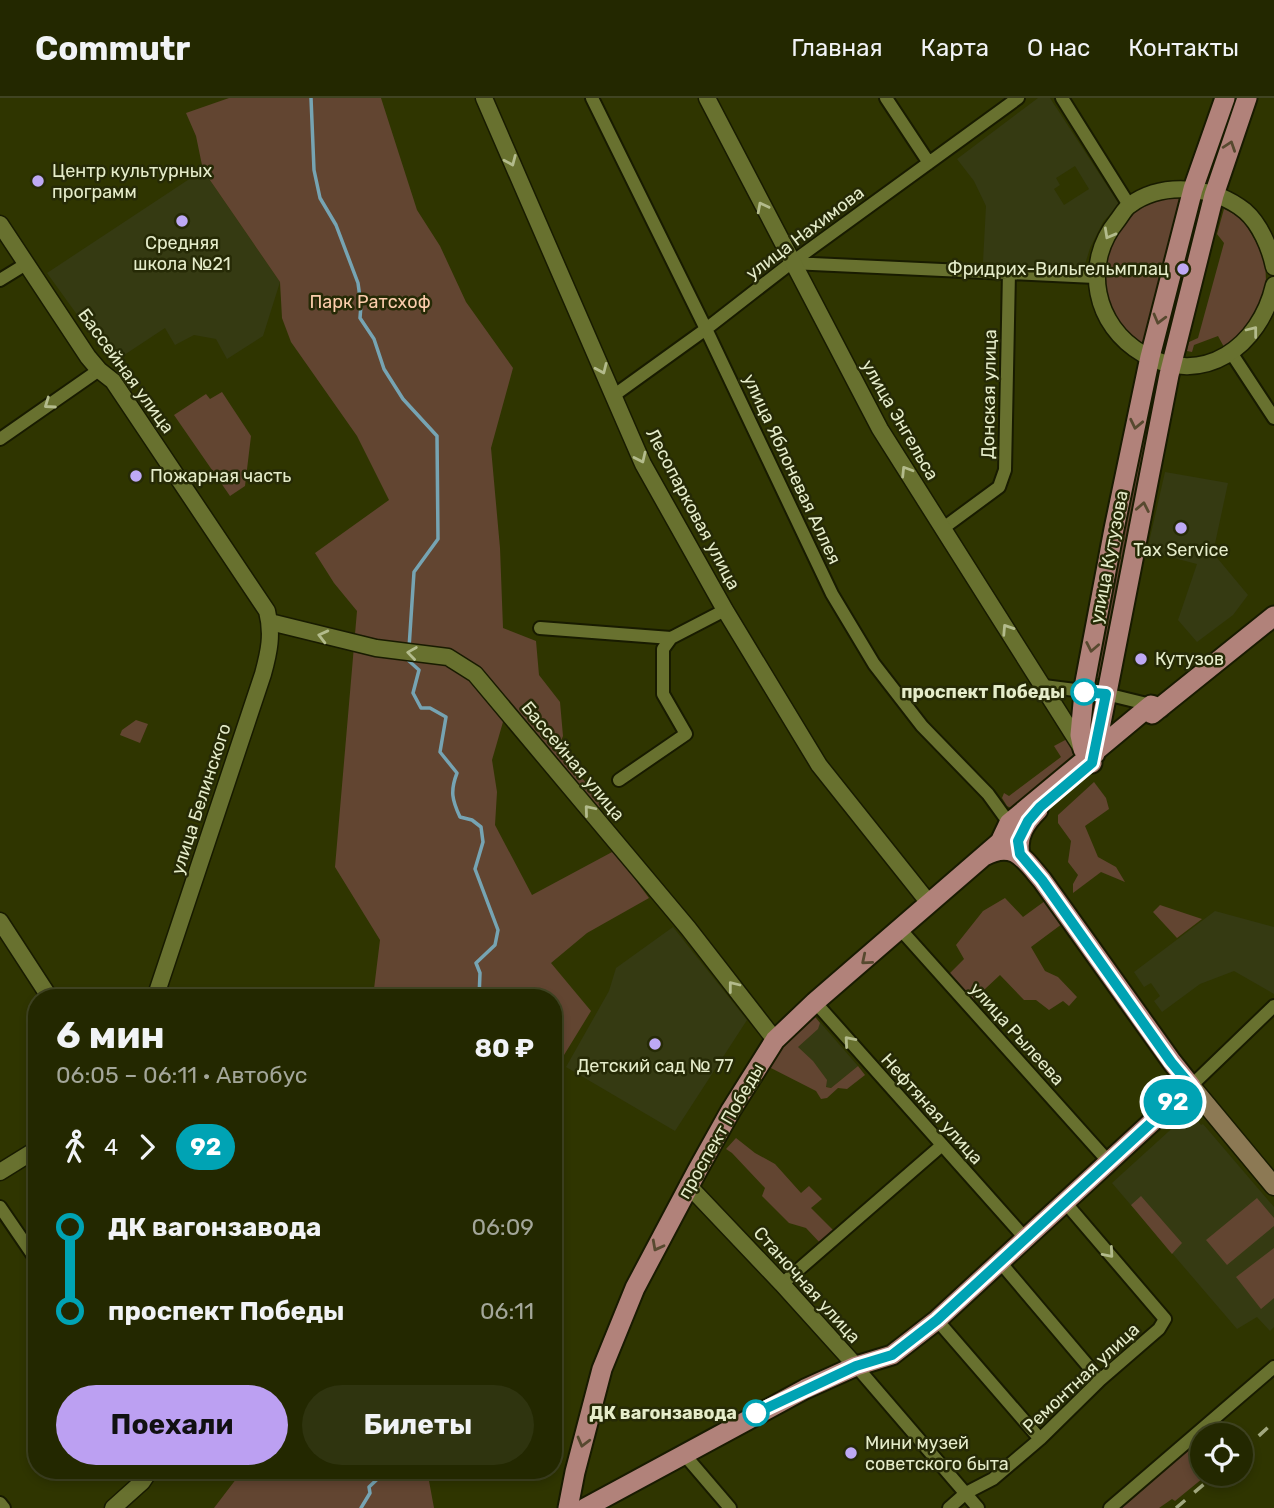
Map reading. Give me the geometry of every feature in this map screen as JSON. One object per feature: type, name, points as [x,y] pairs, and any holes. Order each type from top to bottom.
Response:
[{"type":"main road","name":"улица Кутузова","points":[[1090,755],[1080,735],[1084,692],[1114,529],[1150,357],[1193,189],[1225,98]]},
{"type":"main road","name":"улица Кутузова","points":[[1090,755],[1106,694],[1172,364],[1214,195],[1247,98]]},
{"type":"main road","name":"проспект Победы","points":[[568,1508],[602,1369],[618,1326],[688,1185],[775,1040],[815,1002],[1000,842],[1009,823],[1090,755],[1274,616]]},
{"type":"main road","name":"проспект Победы","points":[[1020,854],[1018,841],[1028,821],[1090,755]]},
{"type":"main road","points":[[984,856],[1001,850],[1020,854],[1042,880],[1171,1062],[1274,1186]]},
{"type":"main road","points":[[574,1477],[597,1505],[683,1453],[763,1410],[856,1366],[892,1355],[937,1320],[1191,1086]]},
{"type":"street","name":"Лесопарковая улица","points":[[484,98],[643,464],[725,610],[818,765],[929,903]]},
{"type":"street","name":"улица Яблоневая Аллея","points":[[592,98],[832,594],[874,664],[922,726],[988,794],[1009,823]]},
{"type":"street","name":"улица Энгельса","points":[[707,98],[880,429],[1090,755]]},
{"type":"street","points":[[886,98],[929,163]]},
{"type":"street","name":"улица Нахимова","points":[[613,396],[1018,98]]},
{"type":"street","points":[[1062,98],[1129,205]]},
{"type":"street","points":[[1274,267],[1272,254],[1246,212],[1214,195],[1193,189],[1165,190],[1129,205],[1108,231],[1095,277],[1099,298],[1122,338],[1150,357],[1172,364],[1193,365],[1232,354],[1255,331],[1269,305],[1274,285]]},
{"type":"street","name":"Бассейная улица","points":[[0,224],[99,370],[113,381],[268,617],[376,648],[448,657],[475,674],[688,928],[775,1040]]},
{"type":"street","points":[[791,263],[1095,277]]},
{"type":"street","points":[[0,280],[26,264]]},
{"type":"street","name":"Донская улица","points":[[942,529],[999,487],[1005,470],[1009,272]]},
{"type":"street","points":[[1232,354],[1274,418]]},
{"type":"street","points":[[0,439],[99,370]]},
{"type":"street","points":[[619,780],[686,734],[663,694],[663,649],[671,638],[725,610]]},
{"type":"street","name":"улица Белинского","points":[[158,989],[262,674],[271,633],[268,617]]},
{"type":"street","points":[[540,628],[671,638]]},
{"type":"street","points":[[1044,686],[1106,694],[1156,706]]},
{"type":"street","points":[[0,921],[44,989]]},
{"type":"street","name":"улица Рылеева","points":[[901,930],[1108,1161]]},
{"type":"street","name":"Нефтяная улица","points":[[815,1002],[1025,1238]]},
{"type":"street","points":[[1191,1086],[1271,1011]]},
{"type":"street","points":[[782,1284],[941,1146]]},
{"type":"street","points":[[0,1172],[28,1155]]},
{"type":"street","name":"Станочная улица","points":[[688,1185],[856,1366],[978,1508]]},
{"type":"street","name":"Ремонтная улица","points":[[949,1508],[966,1493],[993,1479],[1040,1439],[1100,1380],[1159,1329],[1165,1319],[1064,1202]]},
{"type":"street","points":[[0,1208],[28,1248]]},
{"type":"street","points":[[1000,1262],[1100,1380]]},
{"type":"street","points":[[937,1320],[1040,1439]]},
{"type":"street","points":[[1110,1508],[1274,1367]]},
{"type":"street","points":[[683,1453],[730,1508]]},
{"type":"street","points":[[113,1508],[144,1479]]},
{"type":"street","points":[[0,1503],[4,1508]]},
{"type":"shaded area","points":[[1038,98],[1050,98],[1119,204],[1103,222],[1090,248],[1083,271],[983,262],[986,206],[974,181],[957,159]],"holes":[[[1075,166],[1089,189],[1064,205],[1054,189],[1060,185],[1056,178]]]},
{"type":"shaded area","name":"Средняя школа №21","points":[[203,170],[280,282],[263,336],[227,359],[216,339],[194,335],[175,345],[165,328],[112,363],[47,273]]},
{"type":"shaded area","points":[[1165,472],[1228,483],[1213,553],[1248,595],[1233,615],[1197,642],[1178,620],[1197,564],[1147,551]]},
{"type":"shaded area","points":[[1215,911],[1274,927],[1274,994],[1234,971],[1200,984],[1162,1012],[1154,1001],[1160,996],[1151,983],[1144,987],[1134,972]]},
{"type":"shaded area","name":"Детский сад № 77","points":[[673,927],[747,1020],[675,1131],[566,1067],[609,991],[616,968]]},
{"type":"shaded area","points":[[811,1012],[858,1066],[831,1088],[777,1071]]},
{"type":"shaded area","points":[[1190,1112],[1274,1207],[1274,1327],[1270,1331],[1257,1317],[1237,1329],[1112,1183]]},
{"type":"green space","name":"Парк Ратсхоф","points":[[229,98],[381,98],[417,210],[440,246],[466,302],[513,368],[491,448],[500,548],[503,628],[536,641],[539,675],[560,702],[563,736],[557,751],[568,760],[604,806],[594,809],[505,715],[492,760],[497,792],[495,825],[532,895],[614,851],[649,898],[587,933],[551,963],[591,1011],[562,1058],[562,989],[374,989],[380,940],[335,867],[357,611],[334,583],[315,553],[389,500],[357,436],[291,342],[282,318],[280,282],[203,170],[196,136],[186,113]]},
{"type":"green space","points":[[1232,98],[1242,98],[1211,186],[1202,182]]},
{"type":"green space","points":[[1176,195],[1181,198],[1143,344],[1119,322],[1111,309],[1105,295],[1104,266],[1114,239],[1132,215],[1147,204]]},
{"type":"green space","points":[[1197,204],[1206,206],[1167,354],[1158,352]]},
{"type":"green space","points":[[1224,209],[1242,218],[1265,257],[1266,282],[1261,302],[1241,335],[1224,347],[1218,336],[1194,345],[1192,352],[1187,351],[1189,342],[1198,338],[1224,243],[1217,234]]},
{"type":"green space","points":[[1152,379],[1162,380],[1103,679],[1093,677]]},
{"type":"green space","points":[[222,392],[251,436],[245,486],[230,496],[174,415],[206,394],[210,399]]},
{"type":"green space","points":[[136,720],[148,724],[140,743],[120,735],[122,730]]},
{"type":"green space","points":[[1069,738],[1080,752],[1013,809],[1007,806],[1002,798],[1004,793],[1009,796],[1061,757],[1054,746]]},
{"type":"green space","points":[[1094,782],[1106,798],[1109,809],[1085,826],[1098,857],[1116,867],[1125,882],[1101,872],[1073,893],[1073,884],[1078,875],[1068,862],[1071,841],[1058,823],[1058,815]]},
{"type":"green space","points":[[1005,898],[1023,917],[1049,898],[1066,921],[1031,947],[1045,971],[1058,977],[1077,997],[1069,1006],[1063,1001],[1049,1010],[1036,1000],[1024,1000],[1000,975],[970,1003],[949,974],[964,959],[956,945],[983,911]]},
{"type":"green space","points":[[1160,905],[1202,919],[1177,938],[1153,912]]},
{"type":"green space","points":[[811,1012],[820,1023],[818,1029],[798,1047],[827,1080],[826,1087],[831,1088],[858,1066],[865,1075],[847,1089],[838,1088],[827,1098],[821,1099],[816,1091],[765,1065]]},
{"type":"green space","points":[[736,1138],[775,1164],[801,1193],[809,1186],[822,1199],[811,1208],[836,1233],[822,1245],[806,1228],[789,1223],[762,1196],[765,1188],[726,1149]]},
{"type":"green space","points":[[1141,1196],[1182,1243],[1172,1254],[1131,1205]]},
{"type":"green space","points":[[1257,1198],[1274,1218],[1274,1226],[1227,1265],[1206,1240]]},
{"type":"green space","points":[[1274,1248],[1274,1298],[1261,1309],[1236,1277]]},
{"type":"green space","points":[[1190,1448],[1190,1486],[1193,1486],[1175,1501],[1172,1499],[1159,1508],[1122,1508]]},
{"type":"green space","points":[[236,1479],[429,1479],[434,1508],[214,1508]]},
{"type":"waterway","points":[[311,98],[314,170],[320,198],[336,225],[358,283],[360,318],[374,339],[384,369],[403,399],[437,436],[438,539],[414,572],[409,648]]},
{"type":"waterway","points":[[408,656],[408,660],[419,670],[413,693],[421,708],[430,708],[446,717],[440,752],[457,773],[453,785],[457,811],[460,817],[472,820],[481,827],[483,842],[475,869],[498,930],[495,945],[476,963],[480,973],[479,989]]},
{"type":"waterway","points":[[361,1508],[370,1493],[369,1487],[377,1479]]},
{"type":"railway","points":[[1253,1441],[1274,1422]]},
{"type":"railway","points":[[1176,1508],[1202,1486]]},
{"type":"bus line","name":"92","points":[[756,1413],[856,1366],[892,1355],[937,1320],[1191,1086],[1171,1062],[1042,880],[1020,854],[1018,847],[1018,841],[1028,821],[1040,807],[1092,763],[1106,694],[1084,692]]},
{"type":"place","name":"Центр культурных программ","points":[[38,181]]},
{"type":"place","name":"Средняя школа №21","points":[[182,221]]},
{"type":"place","name":"Фридрих-Вильгельмплац","points":[[1183,269]]},
{"type":"place","name":"Пожарная часть","points":[[136,476]]},
{"type":"place","name":"Tax Service","points":[[1181,528]]},
{"type":"place","name":"Кутузов","points":[[1141,659]]},
{"type":"place","name":"проспект Победы","points":[[1084,692]]},
{"type":"place","name":"Детский сад № 77","points":[[655,1044]]},
{"type":"place","name":"ДК вагонзавода","points":[[756,1413]]},
{"type":"place","name":"Мини музей советского быта","points":[[851,1453]]}]
